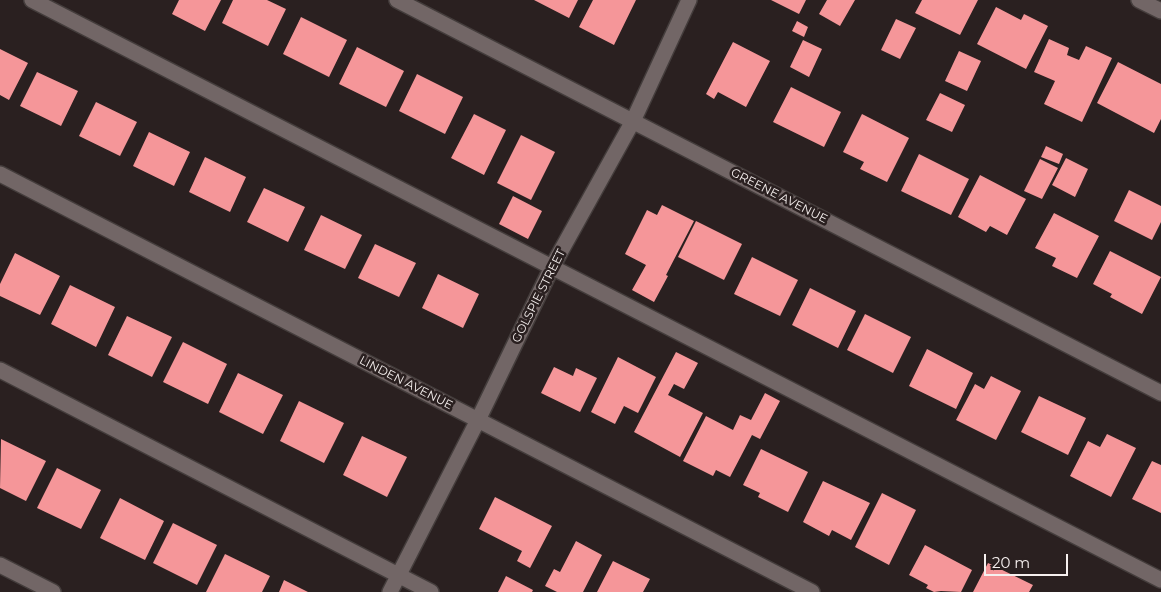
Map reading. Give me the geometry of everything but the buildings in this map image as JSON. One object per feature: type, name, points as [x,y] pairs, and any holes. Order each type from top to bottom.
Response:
[{"type":"street","points":[[32,0],[1161,580]]},
{"type":"street","name":"GREENE AVENUE","points":[[397,0],[1161,393]]},
{"type":"street","name":"GOLSPIE STREET","points":[[390,592],[478,420],[552,267],[633,121],[688,0]]},
{"type":"street","points":[[1139,0],[1161,11]]},
{"type":"street","name":"LINDEN AVENUE","points":[[0,174],[812,592]]},
{"type":"street","points":[[0,370],[431,592]]},
{"type":"street","points":[[0,565],[53,592]]}]
